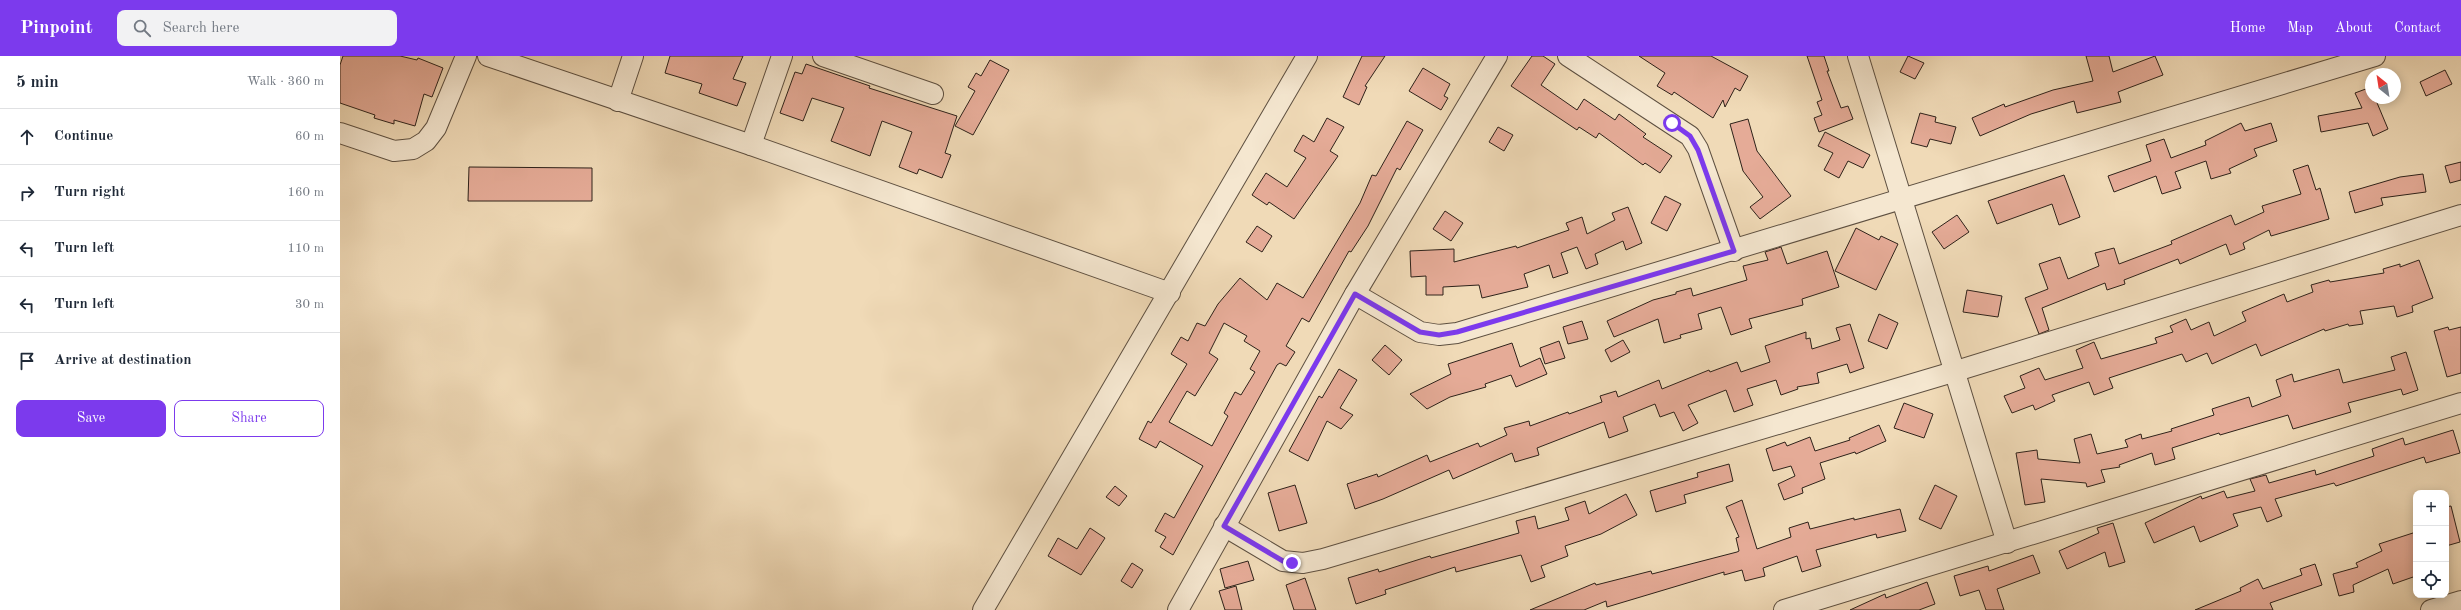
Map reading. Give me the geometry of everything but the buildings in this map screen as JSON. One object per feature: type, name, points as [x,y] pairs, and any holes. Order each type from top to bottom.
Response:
[{"type":"street","points":[[340,133],[394,151],[413,149],[426,141],[436,128],[466,56]]},
{"type":"street","points":[[488,56],[750,145],[1170,293]]},
{"type":"street","points":[[618,101],[633,56]]},
{"type":"street","points":[[750,145],[782,56]]},
{"type":"street","points":[[823,56],[934,94]]},
{"type":"street","points":[[984,610],[1307,56]]},
{"type":"street","points":[[1178,610],[1355,294],[1497,56]]},
{"type":"street","points":[[1568,56],[1690,136],[1698,150],[1734,251]]},
{"type":"street","points":[[1858,56],[1953,372],[2007,543]]},
{"type":"street","points":[[1355,294],[1420,332],[1445,334],[1457,332],[1734,251],[2375,56]]},
{"type":"street","points":[[1224,526],[1283,561],[1303,563],[1953,372],[2461,215]]},
{"type":"street","points":[[1784,610],[2461,403]]},
{"type":"street","points":[[2431,610],[2461,601]]},
{"type":"route","points":[[1292,563],[1283,561],[1224,526],[1355,294],[1420,332],[1439,335],[1457,332],[1734,251],[1698,150],[1690,136],[1680,127],[1672,123]]}]
